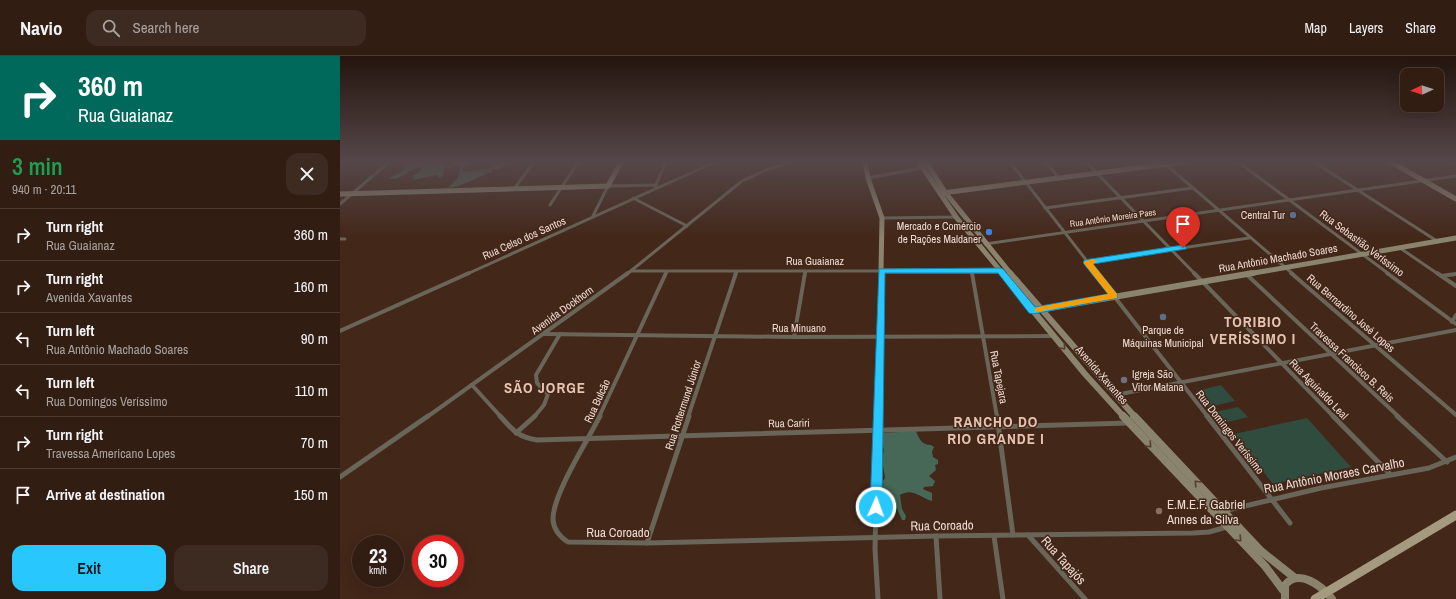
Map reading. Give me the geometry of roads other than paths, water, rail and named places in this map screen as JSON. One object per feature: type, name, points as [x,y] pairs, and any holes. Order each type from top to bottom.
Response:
[{"type":"main road","points":[[1315,599],[1329,596],[1456,515]]},
{"type":"street","points":[[340,204],[359,187]]},
{"type":"street","points":[[340,194],[553,187]]},
{"type":"street","points":[[550,205],[561,187]]},
{"type":"street","points":[[593,216],[607,187]]},
{"type":"street","name":"Rua Celso dos Santos","points":[[340,331],[634,198],[654,187]]},
{"type":"street","name":"Avenida Dockhorn","points":[[340,477],[631,271],[734,187]]},
{"type":"street","points":[[871,187],[882,218],[881,336],[875,537],[875,578],[878,599]]},
{"type":"street","name":"Avenida Xavantes","points":[[938,187],[956,217],[1053,336],[1128,423],[1265,566],[1284,594]]},
{"type":"street","points":[[942,193],[985,187]]},
{"type":"street","name":"Rua Domingos Veríssimo","points":[[1029,187],[1290,523]]},
{"type":"street","name":"Rua Aguinaldo Leal","points":[[1111,187],[1201,282],[1390,474]]},
{"type":"street","name":"Rua Sebastião Veríssimo","points":[[1272,187],[1454,323]]},
{"type":"street","points":[[1352,187],[1437,241]]},
{"type":"street","name":"Rua Antônio Moreira Paes","points":[[985,244],[1382,187]]},
{"type":"street","points":[[1435,187],[1456,199]]},
{"type":"street","points":[[1045,208],[1192,188]]},
{"type":"street","name":"Rua Bernardino José Lopes","points":[[1192,188],[1456,415]]},
{"type":"street","name":"Avenida Xavantes","points":[[942,193],[1116,395],[1235,524],[1261,551],[1295,578],[1306,580],[1318,585],[1329,596]]},
{"type":"street","points":[[634,198],[687,226]]},
{"type":"street","points":[[882,218],[956,217]]},
{"type":"street","points":[[1087,262],[1249,238]]},
{"type":"street","name":"Rua Antônio Machado Soares","points":[[1033,311],[1456,238]]},
{"type":"street","points":[[340,239],[345,239]]},
{"type":"street","points":[[1400,248],[1456,286]]},
{"type":"street","name":"Rua Guaianaz","points":[[631,271],[1000,271]]},
{"type":"street","points":[[794,337],[805,271]]},
{"type":"street","name":"Rua Tapejara","points":[[972,271],[982,337],[999,426],[1013,535]]},
{"type":"street","name":"Rua Bulcão","points":[[561,538],[554,527],[553,517],[556,505],[589,439],[666,272]]},
{"type":"street","name":"Rua Rottermund Júnior","points":[[647,543],[736,272]]},
{"type":"street","name":"Travessa Francisco B. Reis","points":[[1246,274],[1448,462]]},
{"type":"street","points":[[1441,276],[1456,274]]},
{"type":"street","points":[[1454,323],[1456,315]]},
{"type":"street","points":[[1116,395],[1456,330]]},
{"type":"street","name":"Rua Minuano","points":[[544,334],[794,337],[1053,336]]},
{"type":"street","points":[[516,433],[530,420],[547,400],[548,394],[537,383],[536,376],[560,334]]},
{"type":"street","name":"Rua Cariri","points":[[472,385],[516,433],[524,438],[538,440],[1128,423]]},
{"type":"street","name":"Rua Antônio Moraes Carvalho","points":[[1215,514],[1270,498],[1390,474],[1434,468],[1456,457]]},
{"type":"street","name":"Rua Coroado","points":[[561,538],[568,542],[647,543],[875,537],[1193,533],[1209,532],[1235,524]]},
{"type":"street","name":"Rua Tapajós","points":[[1028,535],[1085,599]]},
{"type":"street","points":[[936,536],[940,599]]},
{"type":"street","points":[[994,536],[1003,599]]},
{"type":"street","name":"Avenida Xavantes","points":[[1284,594],[1288,581],[1295,578]]},
{"type":"place","name":"Central Tur","points":[[1293,215]]},
{"type":"place","name":"Mercado e Comércio de Rações Maldaner","points":[[989,232]]},
{"type":"place","name":"Parque de Máquinas Municipal","points":[[1163,317]]},
{"type":"place","name":"Igreja São Vitor Matana","points":[[1124,380]]},
{"type":"place","name":"E.M.E.F. Gabriel Annes da Silva","points":[[1159,511]]},
{"type":"district","name":"TORIBIO VERÍSSIMO I","points":[[1253,330]]},
{"type":"district","name":"SÃO JORGE","points":[[545,388]]},
{"type":"district","name":"RANCHO DO RIO GRANDE I","points":[[996,430]]}]
